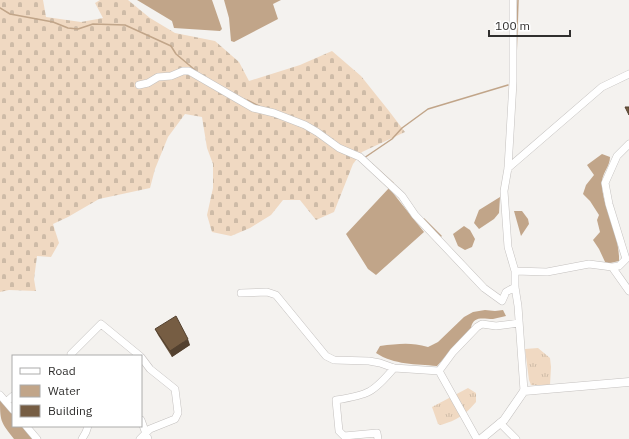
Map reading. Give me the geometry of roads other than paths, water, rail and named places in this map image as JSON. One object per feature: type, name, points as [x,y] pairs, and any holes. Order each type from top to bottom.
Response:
[{"type":"main road","points":[[481,439],[504,420],[524,390],[629,382]]},
{"type":"street","points":[[513,0],[512,82],[508,168],[504,190],[508,247],[515,272],[524,390]]},
{"type":"street","points":[[139,85],[148,83],[158,78],[188,71],[253,108],[274,113],[305,125],[339,148],[360,157],[369,165],[402,196],[415,215],[484,288],[502,301],[506,292],[515,287]]},
{"type":"street","points":[[508,168],[602,87],[629,74]]},
{"type":"street","points":[[515,272],[547,272],[589,264],[612,267],[619,266],[626,259],[609,204],[605,183],[617,156],[629,144]]},
{"type":"street","points":[[612,267],[629,291]]},
{"type":"street","points":[[241,292],[267,292],[276,295],[326,356],[334,360],[369,361],[394,368],[439,371]]},
{"type":"street","points":[[439,371],[453,352],[477,326],[482,324],[496,326],[519,323]]},
{"type":"street","points":[[72,355],[101,324],[139,355]]},
{"type":"street","points":[[140,439],[147,436],[150,429],[175,419],[178,413],[175,389],[150,369],[142,358]]},
{"type":"street","points":[[378,439],[377,433],[347,437],[344,436],[339,431],[336,400],[360,396],[372,391],[394,368]]},
{"type":"street","points":[[439,371],[477,439]]},
{"type":"street","points":[[0,395],[12,409]]},
{"type":"street","points":[[6,402],[12,397]]},
{"type":"street","points":[[142,423],[147,436]]},
{"type":"street","points":[[500,423],[513,438]]},
{"type":"street","points":[[27,427],[37,439]]},
{"type":"street","points":[[82,439],[88,427]]},
{"type":"water","points":[[137,0],[212,0],[222,29],[220,31],[174,28],[172,21]]},
{"type":"water","points":[[224,0],[281,0],[273,4],[278,19],[234,42],[231,41],[229,18]]},
{"type":"water","points":[[602,154],[610,157],[602,181],[602,190],[619,250],[619,261],[606,264],[593,240],[600,232],[597,220],[599,215],[590,201],[583,194],[586,185],[594,175],[587,165]]},
{"type":"water","points":[[389,188],[424,232],[376,275],[368,269],[346,234]]},
{"type":"water","points":[[500,197],[499,213],[494,219],[479,229],[474,223],[479,210]]},
{"type":"water","points":[[514,211],[522,211],[528,219],[529,224],[521,236]]},
{"type":"water","points":[[464,226],[470,230],[475,239],[472,247],[465,250],[458,246],[453,234]]},
{"type":"water","points":[[503,310],[506,316],[493,319],[476,319],[471,328],[437,366],[398,362],[376,353],[380,346],[410,344],[428,347],[438,342],[464,317],[473,312]]},
{"type":"water","points":[[0,398],[12,411],[12,427],[27,427],[37,439],[14,439],[3,424],[0,412]]},
{"type":"waterway","points":[[516,58],[518,0]]},
{"type":"waterway","points":[[0,8],[10,14],[53,22],[68,28],[78,29],[93,24],[125,25],[171,46],[176,54],[195,70]]},
{"type":"waterway","points":[[364,158],[392,139],[402,128],[428,109],[508,85]]},
{"type":"waterway","points":[[247,100],[259,106]]},
{"type":"waterway","points":[[372,164],[393,183]]},
{"type":"waterway","points":[[424,219],[441,236]]}]
